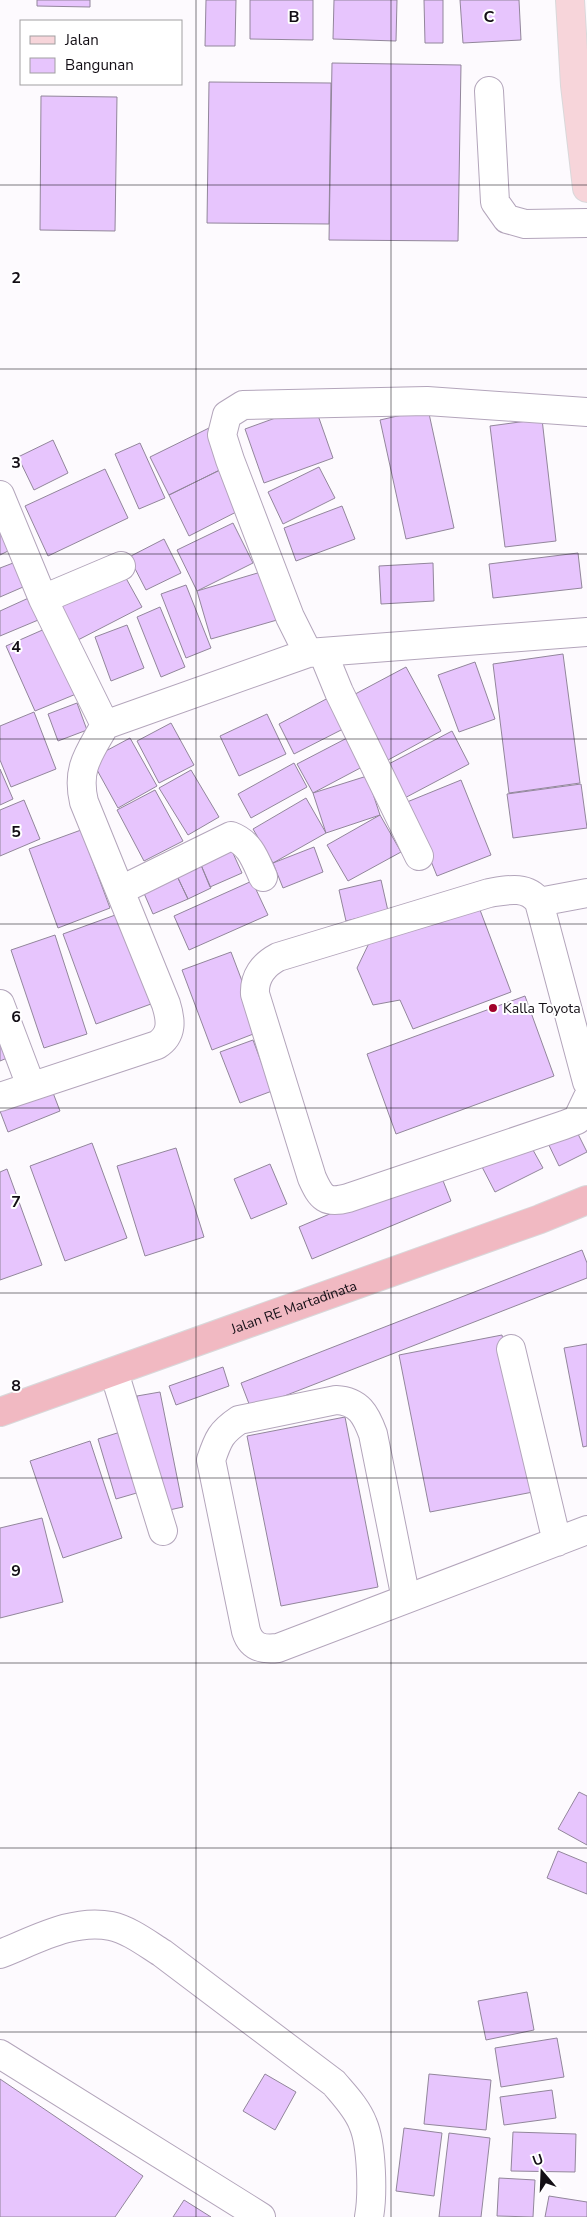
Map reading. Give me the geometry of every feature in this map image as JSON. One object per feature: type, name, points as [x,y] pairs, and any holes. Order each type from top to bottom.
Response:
[{"type":"highway","name":"Jalan RE Martadinata","points":[[0,1412],[522,1226],[587,1200]]},
{"type":"main road","points":[[570,0],[575,85],[587,188]]},
{"type":"street","points":[[489,91],[495,202],[507,219],[526,224],[587,224]]},
{"type":"street","points":[[419,856],[339,692],[316,653],[290,617],[222,435],[227,415],[243,405],[427,401],[587,412]]},
{"type":"street","points":[[0,495],[43,599],[105,725]]},
{"type":"street","points":[[43,599],[121,566]]},
{"type":"street","points":[[0,1097],[157,1045],[164,1041],[169,1032],[171,1020],[166,1004],[84,802],[82,772],[105,725],[316,653],[587,632]]},
{"type":"street","points":[[121,890],[231,836],[250,848],[264,877]]},
{"type":"street","points":[[587,1082],[539,902],[534,894],[525,891],[511,889],[489,893],[278,957],[269,962],[258,976],[254,986],[312,1178],[320,1194],[326,1199],[336,1201],[348,1198],[564,1126],[577,1120],[587,1099]]},
{"type":"street","points":[[539,902],[587,893]]},
{"type":"street","points":[[0,1004],[31,1086]]},
{"type":"street","points":[[511,1349],[557,1542]]},
{"type":"street","points":[[114,1372],[163,1531]]},
{"type":"street","points":[[406,1599],[373,1434],[360,1408],[348,1401],[336,1400],[239,1420],[226,1429],[218,1439],[212,1460],[246,1631],[252,1643],[268,1649],[278,1648],[587,1530]]},
{"type":"street","points":[[0,1954],[58,1931],[91,1924],[111,1926],[132,1934],[162,1953],[334,2083],[352,2104],[363,2123],[368,2141],[371,2205],[369,2217]]},
{"type":"street","points":[[0,2054],[261,2217]]},
{"type":"building","points":[[37,0],[90,0],[90,7],[37,6]]},
{"type":"building","points":[[206,0],[236,0],[235,46],[205,46]]},
{"type":"building","points":[[250,0],[313,0],[313,40],[250,39]]},
{"type":"building","points":[[334,0],[397,0],[396,41],[333,39]]},
{"type":"building","points":[[424,0],[443,0],[443,43],[425,43]]},
{"type":"building","points":[[460,0],[519,0],[521,40],[463,43]]},
{"type":"building","points":[[332,63],[461,65],[458,241],[329,240]]},
{"type":"building","points":[[209,82],[331,83],[329,224],[207,223]]},
{"type":"building","points":[[41,96],[117,97],[115,231],[40,230]]},
{"type":"building","points":[[314,404],[333,458],[264,483],[245,429]]},
{"type":"building","points":[[428,409],[454,528],[406,539],[380,420]]},
{"type":"building","points":[[542,419],[556,541],[505,547],[490,426]]},
{"type":"building","points":[[209,428],[228,466],[169,495],[150,457]]},
{"type":"building","points":[[53,440],[68,473],[34,490],[18,457]]},
{"type":"building","points":[[140,443],[165,498],[139,509],[115,454]]},
{"type":"building","points":[[228,466],[248,506],[189,536],[169,495]]},
{"type":"building","points":[[319,467],[335,498],[283,524],[268,492]]},
{"type":"building","points":[[105,469],[128,518],[48,556],[25,506]]},
{"type":"building","points":[[342,506],[355,539],[296,561],[284,528]]},
{"type":"building","points":[[0,522],[12,549],[0,555]]},
{"type":"building","points":[[233,523],[253,563],[197,591],[177,550]]},
{"type":"building","points":[[164,539],[181,573],[146,590],[129,557]]},
{"type":"building","points":[[578,553],[582,588],[493,598],[489,564]]},
{"type":"building","points":[[21,560],[30,584],[0,597],[0,568]]},
{"type":"building","points":[[433,563],[434,601],[381,604],[379,566]]},
{"type":"building","points":[[271,569],[284,618],[211,639],[197,591]]},
{"type":"building","points":[[122,571],[142,607],[76,641],[57,604]]},
{"type":"building","points":[[186,585],[211,648],[186,658],[161,594]]},
{"type":"building","points":[[33,596],[43,618],[0,636],[0,611]]},
{"type":"building","points":[[160,607],[185,667],[161,677],[137,617]]},
{"type":"building","points":[[127,625],[144,668],[111,681],[95,637]]},
{"type":"building","points":[[47,628],[76,694],[35,711],[6,646]]},
{"type":"building","points":[[563,654],[580,783],[509,793],[493,664]]},
{"type":"building","points":[[475,662],[495,719],[459,732],[438,675]]},
{"type":"building","points":[[406,667],[441,731],[379,765],[344,700]]},
{"type":"building","points":[[330,697],[345,728],[294,754],[279,724]]},
{"type":"building","points":[[77,703],[87,730],[58,741],[48,714]]},
{"type":"building","points":[[34,712],[56,769],[11,787],[0,760],[0,726]]},
{"type":"building","points":[[267,714],[286,754],[239,776],[220,736]]},
{"type":"building","points":[[171,723],[194,765],[159,783],[137,741]]},
{"type":"building","points":[[452,731],[469,764],[399,801],[381,768]]},
{"type":"building","points":[[349,737],[364,766],[313,793],[297,764]]},
{"type":"building","points":[[130,738],[157,786],[118,808],[91,759]]},
{"type":"building","points":[[294,763],[307,787],[251,818],[238,794]]},
{"type":"building","points":[[0,769],[13,799],[0,805]]},
{"type":"building","points":[[191,770],[219,817],[188,835],[159,788]]},
{"type":"building","points":[[367,776],[380,815],[326,833],[313,793]]},
{"type":"building","points":[[461,780],[491,855],[437,876],[407,802]]},
{"type":"building","points":[[581,784],[587,828],[513,838],[507,794]]},
{"type":"building","points":[[155,790],[183,841],[144,861],[117,810]]},
{"type":"building","points":[[306,798],[326,833],[273,863],[253,829]]},
{"type":"building","points":[[24,800],[40,839],[0,856],[0,810]]},
{"type":"building","points":[[380,815],[401,852],[348,881],[327,845]]},
{"type":"building","points":[[81,830],[110,908],[58,928],[29,849]]},
{"type":"building","points":[[314,847],[323,872],[283,888],[273,863]]},
{"type":"building","points":[[232,851],[242,873],[210,887],[201,865]]},
{"type":"building","points":[[201,865],[211,888],[188,899],[177,876]]},
{"type":"building","points":[[177,876],[188,899],[153,914],[143,891]]},
{"type":"building","points":[[381,880],[388,911],[346,921],[339,890]]},
{"type":"building","points":[[252,881],[268,915],[189,950],[174,916]]},
{"type":"building","points":[[477,902],[511,992],[413,1029],[400,1000],[373,1005],[357,968],[371,939]]},
{"type":"building","points":[[118,914],[151,1004],[96,1024],[63,934]]},
{"type":"building","points":[[55,935],[87,1034],[44,1048],[11,950]]},
{"type":"building","points":[[231,952],[261,1031],[212,1050],[182,970]]},
{"type":"building","points":[[525,996],[554,1076],[396,1134],[367,1054]]},
{"type":"building","points":[[0,1027],[12,1056],[0,1061]]},
{"type":"building","points":[[253,1040],[272,1091],[240,1103],[220,1052]]},
{"type":"building","points":[[50,1085],[60,1111],[8,1132],[0,1111],[0,1104]]},
{"type":"building","points":[[573,1124],[587,1152],[559,1166],[545,1137]]},
{"type":"building","points":[[528,1141],[543,1168],[495,1192],[481,1165]]},
{"type":"building","points":[[92,1143],[127,1238],[65,1261],[30,1166]]},
{"type":"building","points":[[176,1148],[204,1237],[145,1256],[117,1166]]},
{"type":"building","points":[[270,1164],[287,1204],[251,1219],[234,1179]]},
{"type":"building","points":[[438,1168],[451,1201],[312,1259],[299,1227]]},
{"type":"building","points":[[7,1169],[42,1265],[0,1280],[0,1172]]},
{"type":"building","points":[[582,1250],[587,1263],[587,1278],[251,1409],[241,1383]]},
{"type":"building","points":[[502,1335],[533,1492],[430,1512],[399,1355]]},
{"type":"building","points":[[587,1344],[587,1446],[583,1447],[564,1348]]},
{"type":"building","points":[[223,1367],[229,1386],[176,1405],[169,1386]]},
{"type":"building","points":[[160,1392],[183,1507],[160,1512],[137,1396]]},
{"type":"building","points":[[345,1417],[378,1587],[281,1606],[247,1436]]},
{"type":"building","points":[[130,1429],[147,1490],[116,1499],[98,1439]]},
{"type":"building","points":[[90,1441],[122,1538],[63,1558],[30,1461]]},
{"type":"building","points":[[42,1518],[63,1602],[0,1618],[0,1528]]},
{"type":"building","points":[[579,1792],[587,1796],[587,1845],[558,1829]]},
{"type":"building","points":[[558,1851],[587,1863],[587,1894],[547,1878]]},
{"type":"building","points":[[527,1992],[534,2030],[486,2040],[478,2001]]},
{"type":"building","points":[[557,2038],[564,2077],[501,2087],[495,2048]]},
{"type":"building","points":[[265,2074],[296,2092],[275,2130],[243,2111]]},
{"type":"building","points":[[429,2074],[491,2080],[486,2130],[424,2124]]},
{"type":"building","points":[[0,2079],[143,2176],[115,2217],[0,2217]]},
{"type":"building","points":[[552,2090],[556,2118],[504,2125],[500,2097]]},
{"type":"building","points":[[404,2128],[442,2133],[434,2196],[396,2191]]},
{"type":"building","points":[[513,2132],[576,2134],[575,2172],[511,2171]]},
{"type":"building","points":[[449,2133],[490,2138],[481,2217],[439,2217]]},
{"type":"building","points":[[499,2178],[535,2180],[533,2217],[497,2216]]},
{"type":"building","points":[[549,2196],[587,2202],[587,2217],[545,2217]]},
{"type":"building","points":[[184,2200],[211,2217],[173,2217]]},
{"type":"place","name":"Kalla Toyota","points":[[493,1008]]}]
